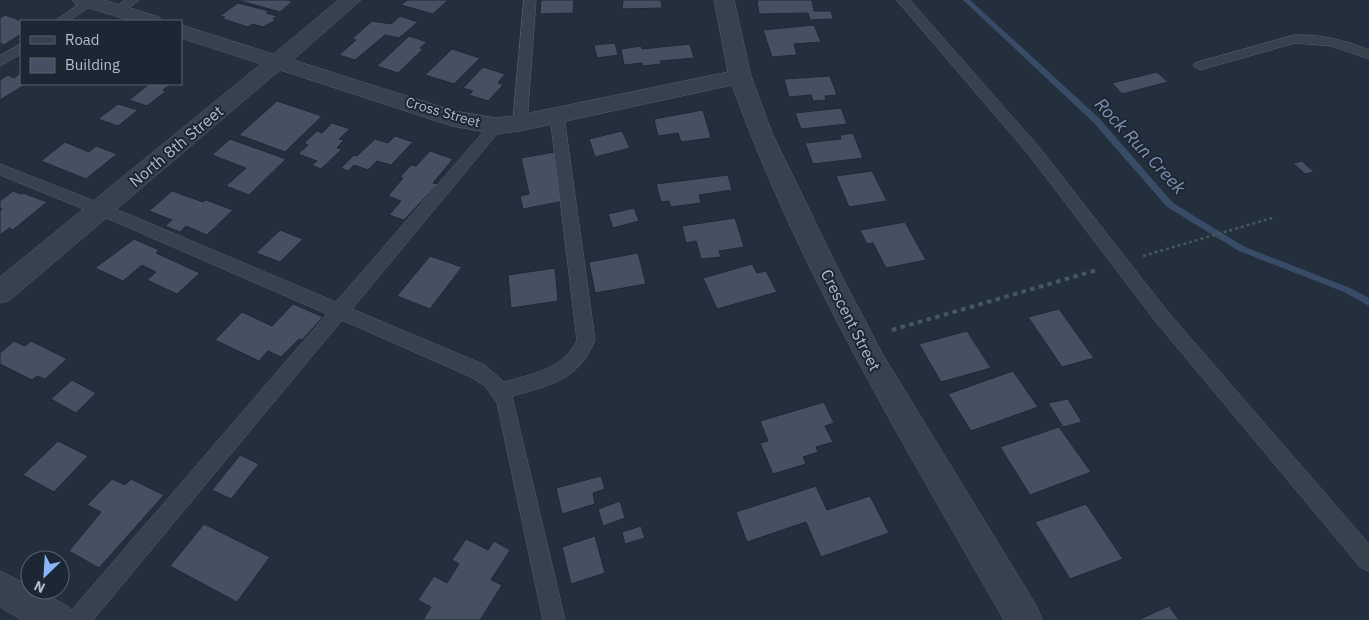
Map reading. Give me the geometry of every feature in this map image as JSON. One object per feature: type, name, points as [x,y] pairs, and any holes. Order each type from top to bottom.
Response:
[{"type":"street","name":"North 8th Street","points":[[0,292],[351,0]]},
{"type":"street","name":"Crescent Street","points":[[724,0],[740,76],[760,133],[828,276],[873,364],[1024,620]]},
{"type":"street","points":[[87,1],[125,5],[150,20]]},
{"type":"street","name":"Cross Street","points":[[182,31],[452,118],[496,126],[556,116],[740,76]]},
{"type":"street","points":[[0,588],[56,620]]},
{"type":"lane","points":[[520,123],[530,0]]},
{"type":"lane","points":[[904,0],[1034,151],[1123,262],[1162,316],[1369,560]]},
{"type":"lane","points":[[63,20],[87,1]]},
{"type":"lane","points":[[1200,66],[1294,39],[1308,38],[1348,46],[1369,55]]},
{"type":"lane","points":[[0,62],[20,49]]},
{"type":"lane","points":[[501,391],[563,372],[576,362],[586,340],[556,116]]},
{"type":"lane","points":[[78,620],[496,126]]},
{"type":"lane","points":[[0,169],[340,311],[478,370],[492,379],[501,391],[506,403],[554,620]]},
{"type":"path","points":[[892,330],[1272,218]]},
{"type":"building","points":[[237,0],[289,0],[292,2],[280,12]]},
{"type":"building","points":[[407,0],[448,0],[433,14],[401,5]]},
{"type":"building","points":[[541,0],[574,0],[573,13],[540,14]]},
{"type":"building","points":[[623,0],[661,0],[662,8],[622,9]]},
{"type":"building","points":[[757,0],[812,0],[814,11],[831,11],[833,19],[810,20],[808,13],[759,14]]},
{"type":"building","points":[[238,3],[269,11],[266,13],[277,16],[273,19],[276,20],[263,27],[252,24],[248,27],[223,19],[225,17],[220,16]]},
{"type":"building","points":[[5,15],[20,20],[20,35],[4,45],[0,43],[0,18]]},
{"type":"building","points":[[400,16],[418,22],[399,38],[385,35],[355,60],[339,55],[356,40],[352,39],[372,21],[391,24]]},
{"type":"building","points":[[814,25],[821,42],[794,44],[797,55],[772,57],[763,30]]},
{"type":"building","points":[[409,36],[427,42],[420,48],[423,49],[398,73],[377,66]]},
{"type":"building","points":[[615,43],[618,55],[597,58],[594,45]]},
{"type":"building","points":[[690,44],[694,58],[660,61],[661,64],[643,66],[642,63],[624,65],[621,49],[641,46],[642,49]]},
{"type":"building","points":[[452,49],[480,58],[454,84],[425,75]]},
{"type":"building","points":[[483,67],[505,74],[498,83],[503,85],[488,101],[469,95],[473,91],[463,88]]},
{"type":"building","points":[[1157,72],[1168,82],[1122,94],[1112,83]]},
{"type":"building","points":[[20,74],[20,85],[24,85],[0,100],[0,80],[8,75],[14,78]]},
{"type":"building","points":[[830,76],[837,95],[825,96],[826,100],[813,101],[811,95],[789,97],[784,79]]},
{"type":"building","points":[[148,85],[170,85],[163,90],[166,91],[147,106],[129,100]]},
{"type":"building","points":[[277,101],[322,116],[285,152],[239,135]]},
{"type":"building","points":[[118,104],[138,110],[118,126],[98,119]]},
{"type":"building","points":[[841,108],[847,124],[801,129],[795,113]]},
{"type":"building","points":[[703,110],[711,138],[681,142],[678,133],[658,136],[654,119]]},
{"type":"building","points":[[332,123],[350,129],[339,139],[344,140],[337,148],[342,149],[321,169],[312,165],[317,161],[298,154],[308,145],[304,143],[317,131],[322,133]]},
{"type":"building","points":[[622,131],[630,148],[595,157],[589,139]]},
{"type":"building","points":[[853,133],[863,158],[813,164],[805,143],[841,139],[840,135]]},
{"type":"building","points":[[395,136],[413,142],[391,165],[377,161],[368,170],[354,165],[348,171],[341,168],[375,139],[388,143]]},
{"type":"building","points":[[230,139],[286,159],[249,195],[226,186],[246,168],[212,155]]},
{"type":"building","points":[[65,142],[89,152],[96,146],[117,154],[86,179],[41,161]]},
{"type":"building","points":[[430,151],[453,159],[433,183],[438,184],[404,220],[389,215],[401,201],[388,196],[403,178],[400,177],[411,165],[416,166]]},
{"type":"building","points":[[554,152],[564,201],[523,209],[520,196],[529,194],[521,158]]},
{"type":"building","points":[[1302,161],[1314,172],[1305,174],[1293,163]]},
{"type":"building","points":[[872,171],[887,201],[849,207],[836,176]]},
{"type":"building","points":[[728,175],[732,190],[699,195],[701,203],[671,207],[669,201],[661,202],[656,184]]},
{"type":"building","points":[[13,191],[47,202],[13,230],[9,228],[0,235],[0,211],[2,209],[0,208],[0,201]]},
{"type":"building","points":[[172,191],[203,202],[206,200],[233,210],[207,235],[186,226],[180,232],[165,226],[172,220],[149,211]]},
{"type":"building","points":[[634,208],[639,221],[613,228],[608,214]]},
{"type":"building","points":[[735,218],[744,247],[719,251],[721,257],[701,259],[696,241],[686,243],[682,226]]},
{"type":"building","points":[[905,222],[926,260],[886,268],[873,243],[867,244],[860,230]]},
{"type":"building","points":[[280,230],[303,239],[280,262],[256,253]]},
{"type":"building","points":[[134,239],[159,250],[156,253],[200,273],[177,294],[147,280],[156,272],[142,265],[123,281],[95,268]]},
{"type":"building","points":[[638,253],[646,284],[595,293],[589,262]]},
{"type":"building","points":[[430,256],[462,267],[430,309],[397,296]]},
{"type":"building","points":[[752,264],[757,273],[766,271],[777,292],[717,309],[703,278]]},
{"type":"building","points":[[555,268],[558,301],[511,308],[508,275]]},
{"type":"building","points":[[293,304],[323,317],[302,340],[299,339],[281,357],[268,351],[259,361],[215,340],[242,312],[272,326]]},
{"type":"building","points":[[1059,309],[1094,358],[1062,367],[1028,317]]},
{"type":"building","points":[[967,331],[991,368],[941,382],[919,344]]},
{"type":"building","points":[[14,341],[25,346],[31,341],[67,359],[45,379],[37,376],[32,380],[0,364],[0,353]]},
{"type":"building","points":[[1013,371],[1038,407],[971,431],[948,394]]},
{"type":"building","points":[[72,380],[96,393],[76,413],[51,399]]},
{"type":"building","points":[[1068,399],[1082,422],[1063,427],[1048,403]]},
{"type":"building","points":[[824,402],[834,423],[825,426],[833,442],[816,447],[818,452],[803,457],[806,464],[773,474],[760,443],[768,441],[760,421]]},
{"type":"building","points":[[1059,427],[1091,472],[1030,495],[1000,447]]},
{"type":"building","points":[[58,441],[88,456],[54,492],[23,475]]},
{"type":"building","points":[[240,455],[259,464],[231,499],[212,490]]},
{"type":"building","points":[[601,476],[605,489],[593,493],[595,504],[562,514],[556,488]]},
{"type":"building","points":[[112,479],[125,485],[131,479],[164,495],[99,568],[70,552],[101,512],[87,505]]},
{"type":"building","points":[[816,486],[827,510],[870,496],[889,533],[821,557],[806,522],[747,542],[736,512]]},
{"type":"building","points":[[620,501],[625,518],[603,526],[598,509]]},
{"type":"building","points":[[1086,504],[1123,559],[1070,579],[1035,522]]},
{"type":"building","points":[[204,524],[270,557],[237,602],[170,566]]},
{"type":"building","points":[[641,526],[645,538],[625,544],[622,532]]},
{"type":"building","points":[[595,536],[605,573],[571,584],[562,547]]},
{"type":"building","points":[[466,539],[488,550],[494,541],[510,550],[491,580],[502,585],[480,620],[423,620],[431,607],[418,600],[434,576],[447,583],[459,564],[452,560]]},
{"type":"building","points":[[1169,606],[1179,620],[1138,620]]},
{"type":"waterway","name":"Rock Run Creek","points":[[966,0],[1096,120],[1170,205],[1242,249],[1347,290],[1369,302]]}]
